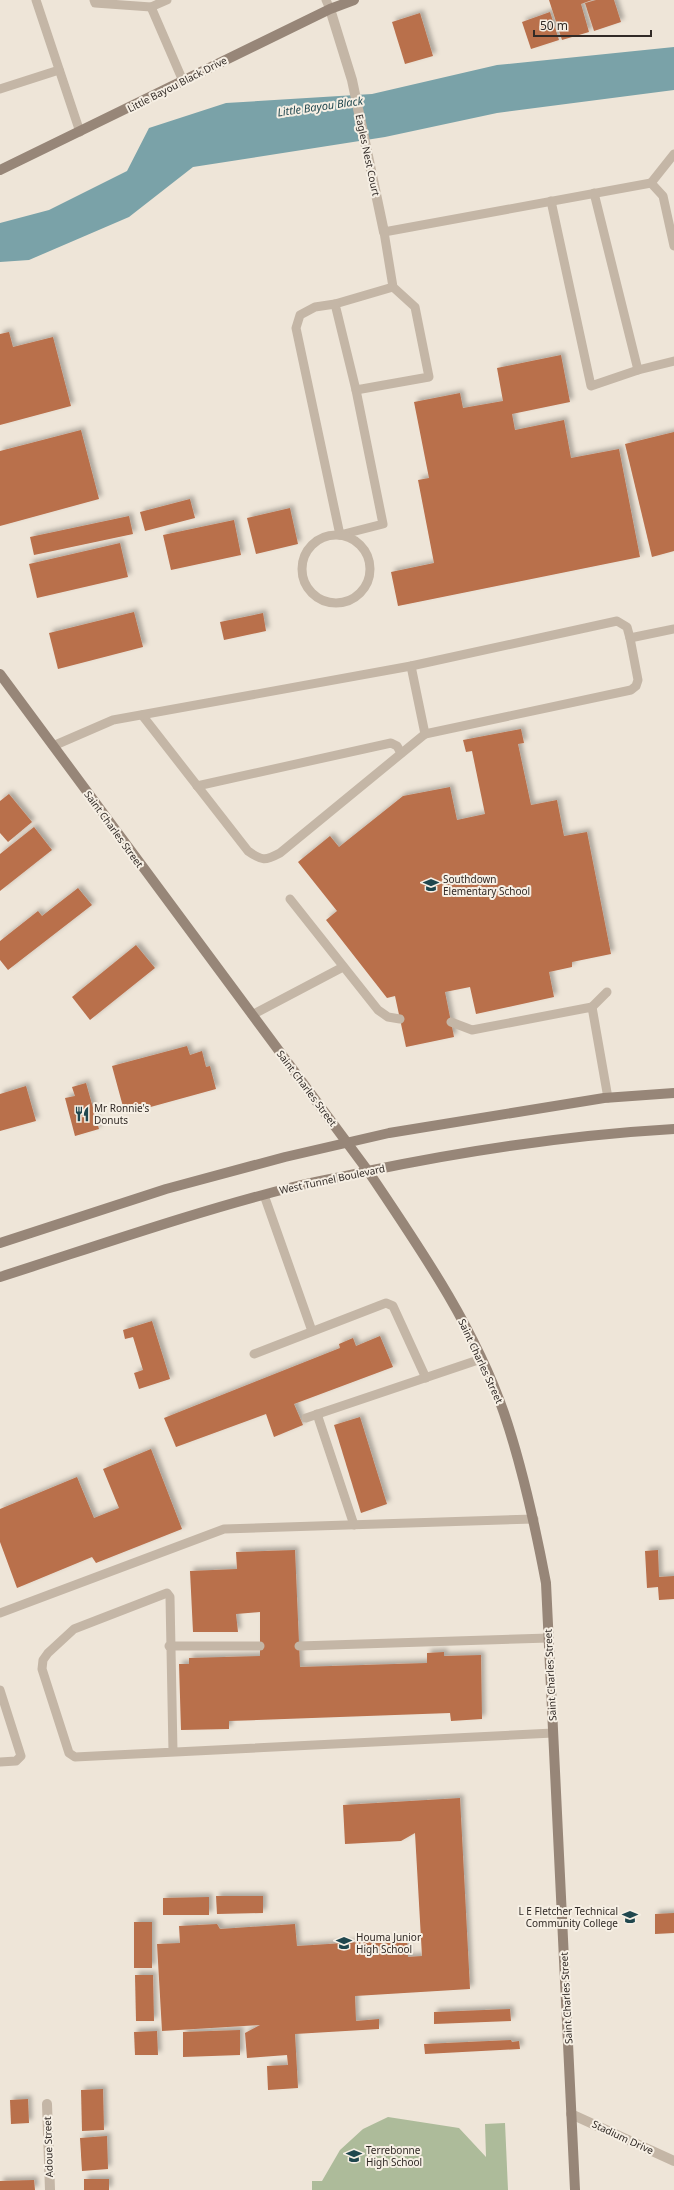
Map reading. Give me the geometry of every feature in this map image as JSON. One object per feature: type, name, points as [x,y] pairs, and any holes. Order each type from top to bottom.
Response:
[{"type":"main road","name":"Little Bayou Black Drive","points":[[0,170],[80,132],[328,5],[354,0]]},
{"type":"main road","name":"Saint Charles Street","points":[[0,674],[368,1171],[414,1239],[459,1315],[481,1359],[504,1412],[528,1491],[546,1583],[575,2190]]},
{"type":"main road","points":[[0,1242],[166,1189],[284,1157],[443,1124],[608,1098],[674,1093]]},
{"type":"main road","name":"West Tunnel Boulevard","points":[[0,1277],[264,1195],[368,1171],[522,1143],[613,1133],[674,1129]]},
{"type":"street","name":"Eagles Nest Court","points":[[328,5],[352,80],[384,232]]},
{"type":"street","name":"Adoue Street","points":[[47,2104],[50,2190]]},
{"type":"street","name":"Stadium Drive","points":[[572,2114],[674,2161]]},
{"type":"lane","points":[[36,0],[80,132]]},
{"type":"lane","points":[[94,0],[96,3],[151,7],[165,0]]},
{"type":"lane","points":[[151,7],[183,80]]},
{"type":"lane","points":[[0,89],[59,70]]},
{"type":"lane","points":[[356,390],[429,377],[415,307],[393,287],[384,232],[651,183],[674,154]]},
{"type":"lane","points":[[651,183],[663,196],[674,246]]},
{"type":"lane","points":[[594,193],[638,370]]},
{"type":"lane","points":[[551,201],[591,386],[638,370],[674,361]]},
{"type":"lane","points":[[340,535],[296,328],[300,315],[315,307],[335,304],[393,287]]},
{"type":"lane","points":[[335,304],[356,390],[383,524],[340,535],[328,536],[317,540],[308,548],[303,559],[303,577],[310,592],[320,600],[331,603],[342,603],[361,593],[367,584],[370,573],[370,563],[366,552],[360,544],[351,538],[340,535]]},
{"type":"lane","points":[[53,746],[113,720],[411,666],[617,621],[627,627],[638,680],[636,686],[631,690],[425,734],[280,853],[269,859],[259,859],[248,851],[142,715]]},
{"type":"lane","points":[[630,638],[674,629]]},
{"type":"lane","points":[[411,666],[425,734]]},
{"type":"lane","points":[[197,786],[391,743],[397,746],[401,753]]},
{"type":"lane","points":[[290,899],[383,1015],[400,1019]]},
{"type":"lane","points":[[252,1014],[343,967]]},
{"type":"lane","points":[[451,1022],[472,1030],[592,1007],[607,992]]},
{"type":"lane","points":[[592,1007],[608,1098]]},
{"type":"lane","points":[[264,1195],[312,1332]]},
{"type":"lane","points":[[254,1354],[386,1303],[393,1306],[426,1378]]},
{"type":"lane","points":[[306,1418],[481,1359]]},
{"type":"lane","points":[[317,1414],[354,1525]]},
{"type":"lane","points":[[0,1613],[224,1529],[534,1519]]},
{"type":"lane","points":[[173,1752],[169,1646],[170,1596],[167,1593],[74,1630],[48,1653],[43,1660],[42,1669],[69,1754],[75,1757],[553,1733]]},
{"type":"lane","points":[[299,1646],[549,1638]]},
{"type":"lane","points":[[169,1646],[260,1646]]},
{"type":"lane","points":[[0,1690],[21,1756],[16,1761],[0,1762]]},
{"type":"green space","points":[[388,2117],[459,2128],[486,2157],[485,2124],[505,2123],[508,2190],[312,2190],[312,2181],[322,2181],[340,2150],[363,2129]]},
{"type":"water","name":"Little Bayou Black","points":[[674,47],[674,90],[497,113],[385,137],[193,167],[129,217],[29,260],[0,262],[0,223],[49,210],[127,171],[149,128],[226,103],[372,94],[497,65]]},
{"type":"building","points":[[549,0],[592,0],[581,4],[589,32],[562,40]]},
{"type":"building","points":[[596,0],[614,0],[621,22],[594,31],[585,3]]},
{"type":"building","points":[[550,12],[559,40],[531,49],[522,22]]},
{"type":"building","points":[[420,13],[433,56],[405,64],[392,22]]},
{"type":"building","points":[[9,332],[13,347],[53,337],[71,406],[0,425],[0,334]]},
{"type":"building","points":[[561,355],[570,402],[512,414],[515,430],[564,420],[571,458],[619,449],[640,557],[398,606],[391,572],[434,563],[418,480],[429,478],[414,402],[460,393],[463,408],[503,401],[497,368]]},
{"type":"building","points":[[81,430],[99,499],[0,526],[0,451]]},
{"type":"building","points":[[674,432],[674,551],[652,557],[625,444]]},
{"type":"building","points":[[190,499],[195,518],[145,531],[140,512]]},
{"type":"building","points":[[290,508],[298,544],[256,554],[247,518]]},
{"type":"building","points":[[129,516],[133,534],[34,555],[30,537]]},
{"type":"building","points":[[234,520],[241,555],[171,570],[163,535]]},
{"type":"building","points":[[120,543],[128,577],[37,598],[29,564]]},
{"type":"building","points":[[134,612],[143,647],[58,669],[49,633]]},
{"type":"building","points":[[263,613],[266,631],[224,640],[220,622]]},
{"type":"building","name":"Southdown Elementary School","points":[[521,729],[524,743],[518,744],[531,805],[557,800],[564,836],[587,832],[611,954],[572,962],[572,967],[549,972],[554,997],[476,1014],[470,987],[445,992],[454,1037],[406,1047],[395,996],[387,998],[326,920],[337,911],[298,862],[330,836],[339,847],[403,796],[450,787],[457,820],[485,814],[472,751],[466,752],[463,740]]},
{"type":"building","points":[[9,794],[32,822],[8,842],[0,833],[0,801]]},
{"type":"building","points":[[34,827],[52,850],[0,891],[0,854]]},
{"type":"building","points":[[78,888],[92,905],[8,970],[0,960],[0,941],[38,911],[42,916]]},
{"type":"building","points":[[136,945],[155,968],[90,1020],[72,997]]},
{"type":"building","points":[[187,1046],[190,1055],[202,1051],[206,1067],[210,1066],[216,1089],[125,1114],[112,1066]]},
{"type":"building","name":"Mr Ronnie's Donuts","points":[[86,1083],[99,1129],[75,1136],[65,1098],[75,1096],[72,1087]]},
{"type":"building","points":[[26,1086],[36,1121],[0,1131],[0,1094]]},
{"type":"building","points":[[152,1321],[170,1379],[139,1389],[134,1373],[143,1370],[133,1337],[125,1339],[123,1330]]},
{"type":"building","points":[[380,1336],[393,1367],[294,1404],[303,1425],[274,1437],[266,1414],[176,1447],[164,1418],[340,1348],[339,1344],[353,1338],[356,1346]]},
{"type":"building","points":[[360,1417],[387,1504],[361,1513],[334,1425]]},
{"type":"building","points":[[151,1449],[182,1529],[96,1563],[92,1557],[17,1588],[0,1542],[0,1509],[77,1477],[94,1518],[119,1508],[103,1469]]},
{"type":"building","points":[[295,1550],[300,1667],[427,1663],[427,1653],[444,1652],[444,1656],[481,1655],[482,1719],[451,1721],[450,1713],[229,1721],[229,1729],[181,1730],[179,1664],[189,1664],[189,1658],[260,1656],[260,1612],[236,1614],[238,1632],[193,1632],[190,1571],[237,1569],[236,1552]]},
{"type":"building","points":[[658,1550],[659,1577],[674,1576],[674,1599],[659,1600],[658,1587],[647,1588],[645,1551]]},
{"type":"building","points":[[460,1798],[470,1989],[355,1996],[356,2021],[379,2019],[379,2029],[295,2034],[298,2088],[268,2090],[267,2066],[288,2065],[287,2055],[247,2058],[245,2033],[260,2025],[162,2031],[157,1944],[180,1943],[179,1926],[217,1924],[220,1929],[295,1924],[297,1946],[407,1939],[408,1957],[422,1956],[415,1833],[401,1841],[345,1844],[343,1805]]},
{"type":"building","points":[[216,1896],[263,1896],[263,1913],[217,1914]]},
{"type":"building","points":[[209,1897],[209,1915],[163,1915],[163,1898]]},
{"type":"building","points":[[674,1913],[674,1933],[655,1934],[655,1914]]},
{"type":"building","points":[[134,1922],[152,1922],[152,1968],[134,1968]]},
{"type":"building","points":[[135,1975],[153,1975],[154,2021],[136,2021]]},
{"type":"building","points":[[510,2009],[511,2021],[434,2024],[434,2012]]},
{"type":"building","points":[[240,2030],[240,2055],[183,2057],[183,2032]]},
{"type":"building","points":[[157,2031],[158,2055],[135,2055],[134,2032]]},
{"type":"building","points":[[511,2040],[512,2042],[519,2041],[520,2049],[425,2054],[424,2044]]},
{"type":"building","points":[[103,2089],[104,2130],[82,2131],[81,2090]]},
{"type":"building","points":[[28,2099],[29,2123],[11,2124],[10,2100]]},
{"type":"building","points":[[107,2136],[108,2169],[82,2171],[80,2138]]},
{"type":"building","points":[[84,2179],[109,2179],[109,2190],[84,2190]]},
{"type":"building","points":[[34,2180],[35,2190],[0,2190],[0,2181]]},
{"type":"place","name":"Southdown Elementary School","points":[[431,885]]},
{"type":"place","name":"Mr Ronnie's Donuts","points":[[82,1114]]},
{"type":"place","name":"L E Fletcher Technical Community College","points":[[630,1917]]},
{"type":"place","name":"Houma Junior High School","points":[[344,1943]]},
{"type":"place","name":"Terrebonne High School","points":[[354,2156]]}]
